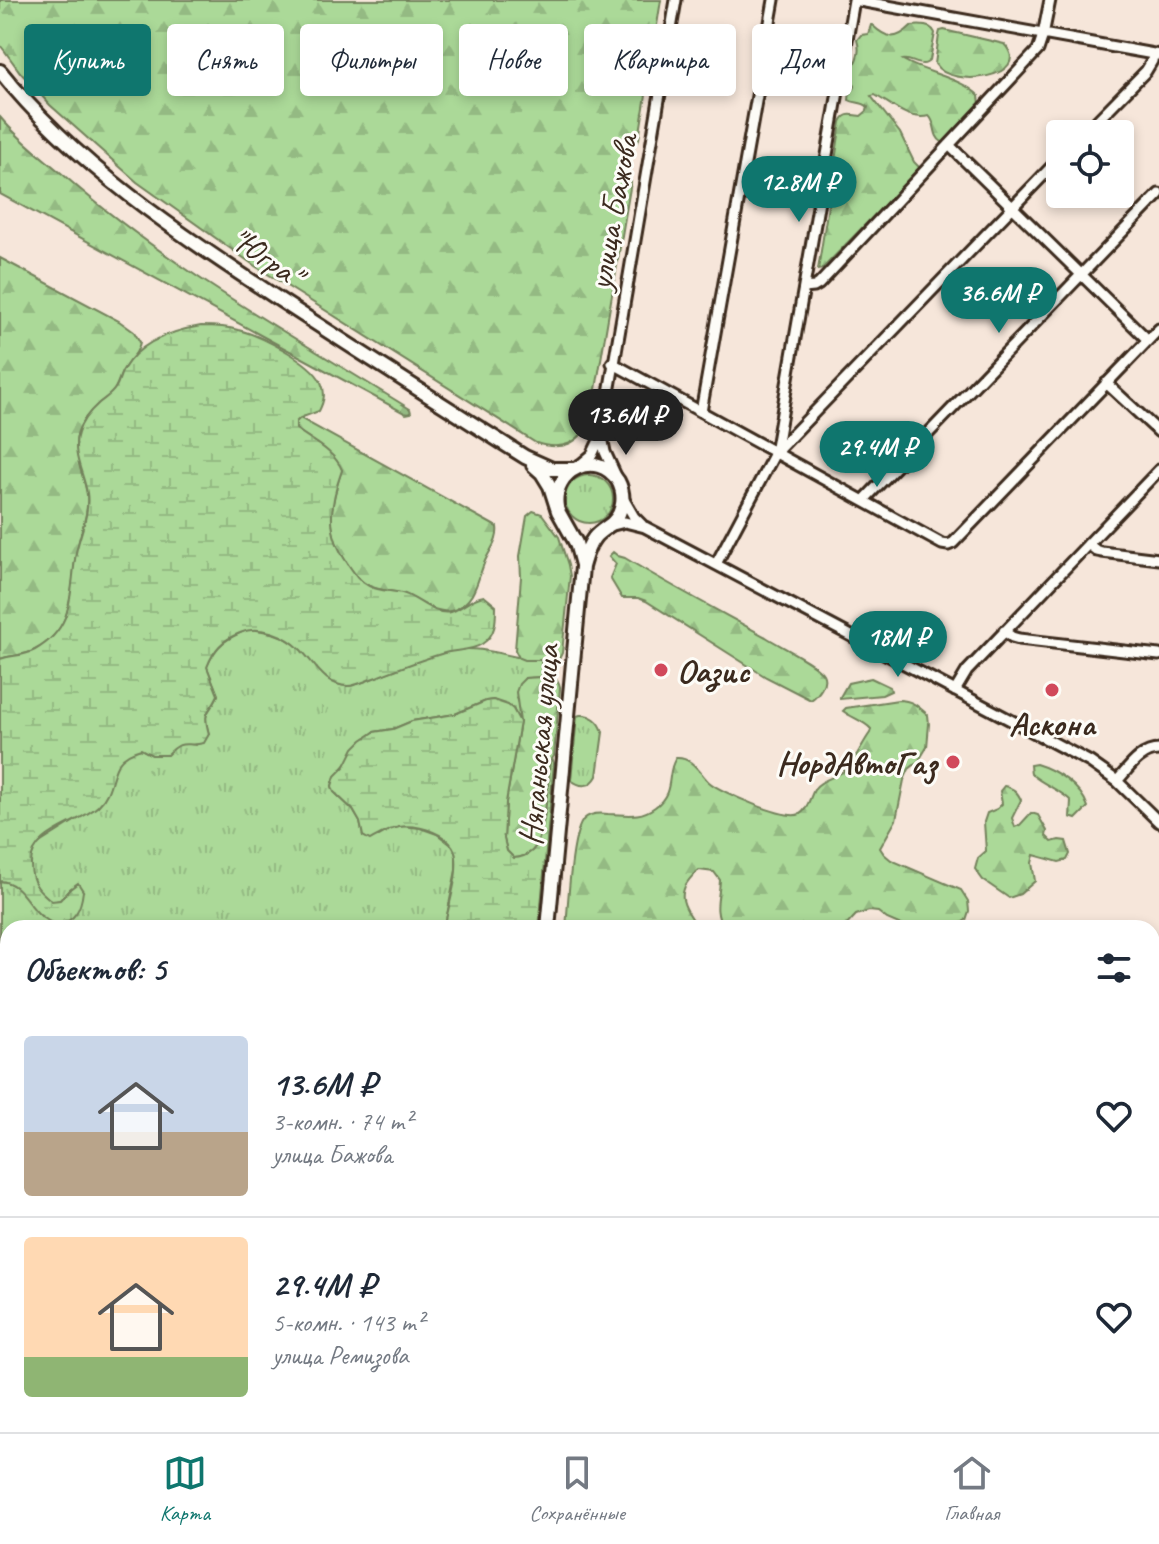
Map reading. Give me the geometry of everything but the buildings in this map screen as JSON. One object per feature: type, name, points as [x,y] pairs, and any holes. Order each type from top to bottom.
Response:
[{"type":"highway","name":"\"Югра\"","points":[[0,71],[22,98],[87,160],[149,209],[259,286],[525,457]]},
{"type":"highway","points":[[525,457],[552,469],[591,465],[603,468],[614,476],[622,492],[619,513],[592,541],[582,567]]},
{"type":"highway","points":[[525,457],[547,480],[576,543],[582,567]]},
{"type":"highway","points":[[557,507],[559,485],[565,475],[576,468]]},
{"type":"highway","points":[[564,520],[583,531],[606,527]]},
{"type":"highway","name":"Няганьская улица","points":[[549,920],[582,567]]},
{"type":"street","name":"улица Бажова","points":[[602,434],[676,0]]},
{"type":"street","points":[[701,412],[774,0]]},
{"type":"street","points":[[775,453],[854,0],[1156,55],[1146,71],[1098,120]]},
{"type":"street","points":[[804,288],[819,284],[1038,50],[1050,0]]},
{"type":"street","points":[[949,145],[1148,340]]},
{"type":"street","points":[[716,564],[775,453],[1046,172]]},
{"type":"street","points":[[864,500],[1159,194]]},
{"type":"street","points":[[612,363],[948,545],[1159,329]]},
{"type":"street","points":[[1106,383],[1159,432]]},
{"type":"street","points":[[576,468],[592,455],[602,434]]},
{"type":"street","points":[[602,434],[605,452],[622,492],[634,517],[645,527]]},
{"type":"street","points":[[955,691],[967,671],[1159,470]]},
{"type":"street","points":[[606,527],[625,522],[645,527],[1090,762],[1117,781],[1159,822]]},
{"type":"street","points":[[1088,544],[1102,552],[1159,559]]},
{"type":"street","points":[[1004,631],[1019,639],[1159,655]]},
{"type":"street","points":[[1117,781],[1143,754],[1149,750],[1159,750]]},
{"type":"green space","points":[[0,0],[661,0],[657,24],[584,24],[584,96],[646,96],[639,139],[623,162],[631,182],[591,419],[586,428],[569,444],[554,446],[536,443],[255,266],[137,182],[42,96],[151,96],[151,24],[24,24],[24,76],[0,45]]},
{"type":"green space","points":[[871,25],[892,36],[901,34],[911,26],[931,28],[935,33],[930,60],[920,64],[903,60],[972,90],[979,96],[980,104],[942,142],[929,116],[907,114],[875,95],[871,96],[900,133],[920,168],[818,270],[841,122],[847,115],[861,116],[868,107],[849,100],[855,86],[852,70],[858,54],[857,40],[861,35],[868,34]]},
{"type":"green space","points":[[940,31],[1004,44],[1011,55],[1009,65],[1000,72],[972,78],[944,72],[935,64]]},
{"type":"green space","points":[[0,117],[32,149],[148,242],[190,272],[410,409],[411,413],[406,414],[0,194]]},
{"type":"green space","points":[[0,258],[119,321],[134,332],[140,342],[113,392],[91,412],[78,431],[77,450],[87,503],[64,620],[48,641],[35,650],[0,659]]},
{"type":"green space","points":[[215,326],[247,333],[284,350],[307,366],[321,382],[324,397],[319,411],[300,418],[296,429],[329,452],[342,470],[333,506],[333,529],[352,571],[365,584],[405,594],[445,613],[484,596],[496,606],[494,627],[487,640],[478,646],[432,657],[348,686],[327,678],[288,640],[264,630],[240,633],[223,642],[207,667],[218,695],[206,716],[209,734],[204,743],[181,745],[167,755],[152,755],[141,749],[129,753],[117,766],[109,790],[98,806],[38,845],[31,865],[32,877],[40,890],[52,901],[60,900],[78,883],[83,891],[81,903],[69,920],[48,920],[13,885],[0,881],[0,659],[35,650],[48,641],[58,631],[68,608],[76,553],[87,508],[87,493],[76,448],[84,421],[114,390],[123,370],[138,352],[156,339],[178,331]]},
{"type":"green space","points":[[300,418],[497,527],[495,541],[467,601],[454,610],[442,611],[403,594],[372,587],[358,577],[342,555],[333,532],[332,508],[342,470],[327,451],[296,429]]},
{"type":"green space","points":[[589,475],[598,476],[606,482],[612,490],[612,508],[606,516],[598,522],[589,523],[580,522],[572,516],[566,508],[565,499],[566,490],[572,482],[580,476]]},
{"type":"green space","points":[[533,511],[542,514],[559,537],[570,576],[562,653],[559,659],[551,663],[524,660],[515,650],[520,556],[527,516]]},
{"type":"green space","points":[[613,552],[805,660],[823,674],[822,688],[811,700],[766,677],[646,601],[622,598],[610,578],[616,564],[609,556]]},
{"type":"green space","points":[[249,629],[270,632],[288,640],[300,648],[331,681],[346,686],[456,650],[478,649],[541,660],[542,677],[525,678],[516,698],[520,722],[513,709],[493,700],[455,714],[412,721],[393,729],[374,732],[335,777],[334,792],[353,810],[363,836],[379,836],[403,826],[420,828],[437,834],[454,847],[456,870],[446,920],[0,920],[0,881],[18,889],[41,916],[83,891],[77,884],[60,900],[52,902],[38,889],[31,876],[30,856],[38,844],[98,806],[117,762],[127,753],[141,749],[152,755],[184,743],[196,745],[209,734],[206,716],[218,695],[207,667],[214,653],[234,636]]},
{"type":"green space","points":[[525,678],[556,680],[560,688],[546,809],[537,844],[528,854],[514,858],[507,851],[504,839],[506,802],[520,722],[516,692]]},
{"type":"green space","points":[[871,678],[890,687],[891,691],[882,695],[840,699],[848,683]]},
{"type":"green space","points":[[903,700],[918,706],[928,715],[927,747],[918,762],[909,769],[896,820],[880,848],[891,860],[961,890],[968,901],[966,920],[889,920],[878,912],[869,911],[851,920],[720,920],[717,910],[720,880],[714,872],[699,870],[683,892],[685,906],[693,920],[567,920],[573,853],[580,826],[586,817],[649,811],[666,795],[676,758],[691,763],[709,782],[739,798],[768,810],[800,814],[815,788],[846,769],[870,733],[868,726],[843,711],[846,708]]},
{"type":"green space","points":[[486,701],[508,705],[520,722],[506,802],[504,839],[507,851],[514,858],[528,854],[537,844],[546,809],[550,761],[554,763],[540,920],[446,920],[456,865],[454,849],[449,842],[434,832],[407,826],[392,829],[370,840],[363,836],[353,810],[334,792],[332,786],[335,776],[345,766],[354,748],[374,732],[393,729],[412,721],[455,714]]},
{"type":"green space","points":[[577,716],[594,719],[603,732],[597,776],[586,785],[571,780]]},
{"type":"green space","points":[[1030,765],[1052,770],[1080,792],[1088,807],[1076,819],[1070,817],[1071,801],[1031,774]]},
{"type":"green space","points":[[1004,786],[1014,790],[1021,800],[1012,818],[1015,827],[1031,813],[1038,815],[1047,831],[1046,836],[1052,842],[1066,841],[1070,854],[1067,860],[1059,862],[1034,855],[1035,881],[1020,894],[1009,898],[983,880],[975,869],[978,858],[986,851],[984,822],[987,813],[1002,804],[1000,791]]},
{"type":"place","name":"Оазис","points":[[661,670]]},
{"type":"place","name":"Аскона","points":[[1052,690]]},
{"type":"place","name":"НордАвтоГаз","points":[[953,762]]}]
